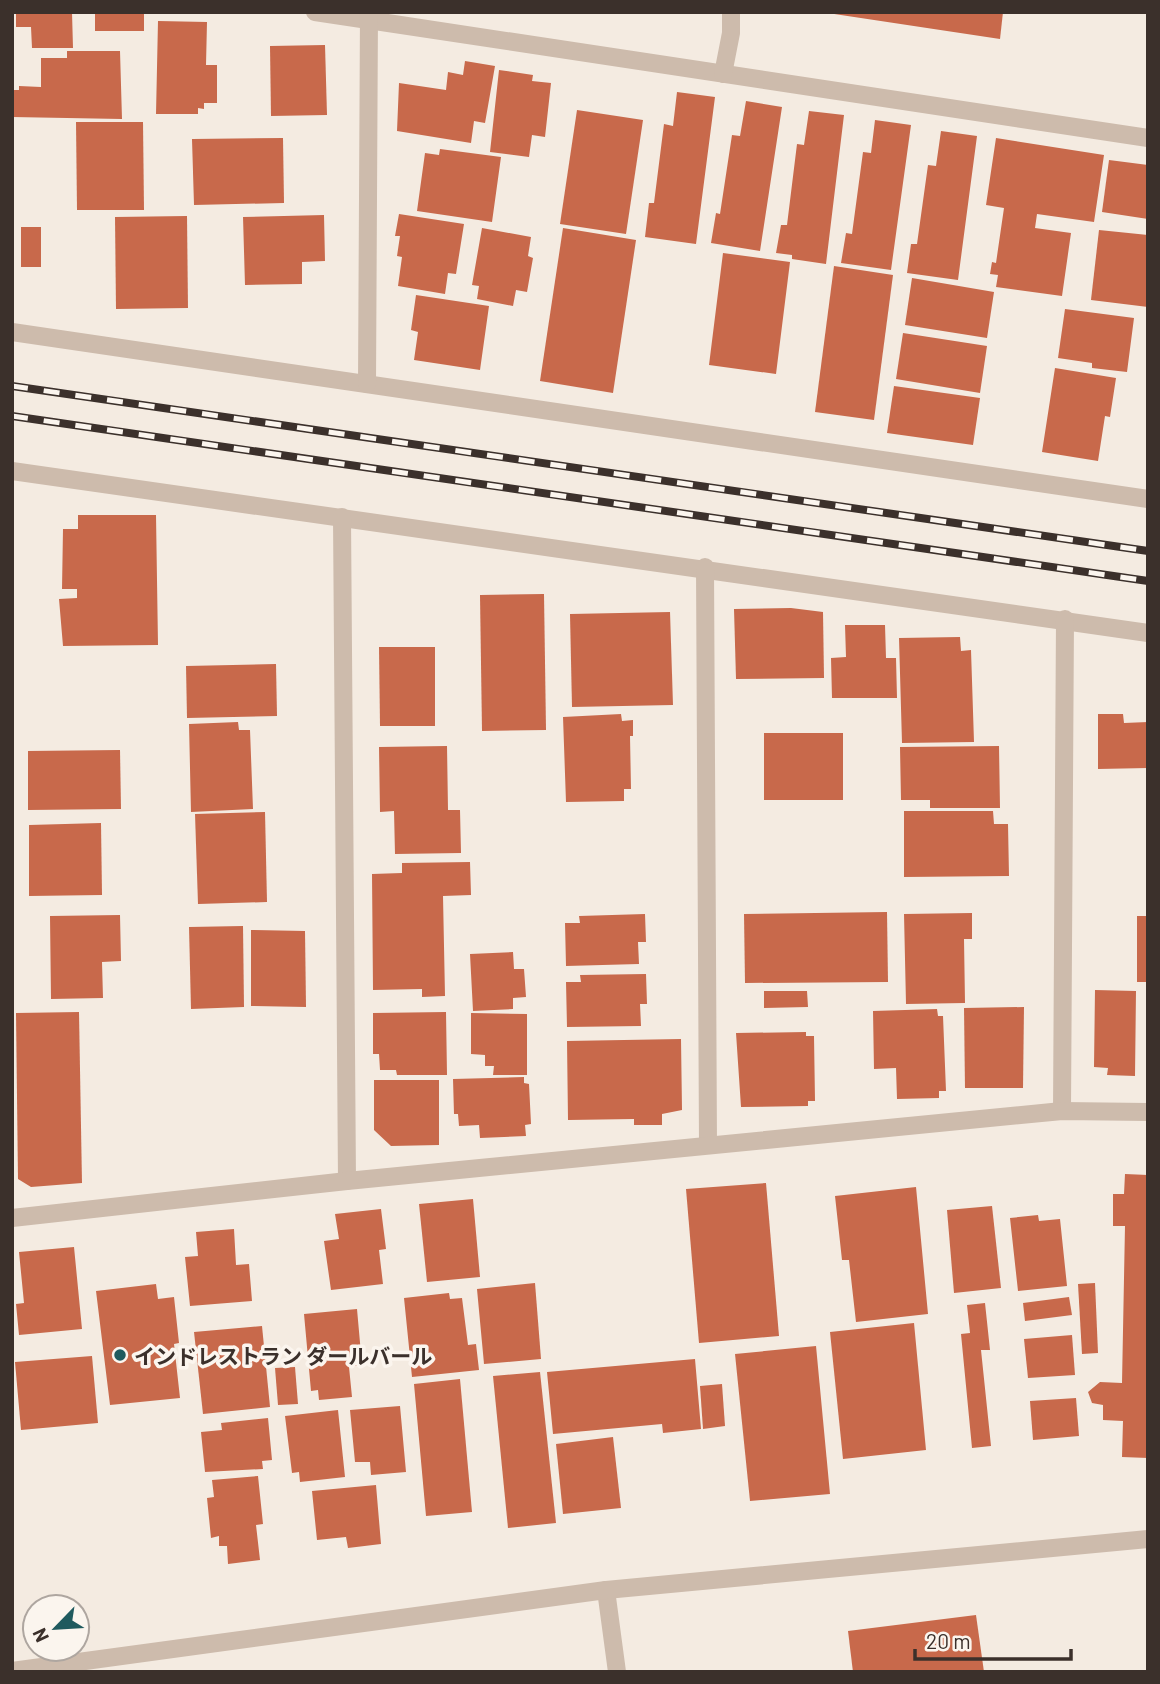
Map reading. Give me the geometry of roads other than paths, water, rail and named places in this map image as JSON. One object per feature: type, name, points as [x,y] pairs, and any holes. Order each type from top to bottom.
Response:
[{"type":"street","points":[[315,12],[369,16],[723,74],[1148,138]]},
{"type":"street","points":[[723,74],[731,33],[731,12]]},
{"type":"street","points":[[367,384],[369,16]]},
{"type":"street","points":[[12,332],[1148,499]]},
{"type":"street","points":[[12,471],[705,567],[1148,633]]},
{"type":"street","points":[[342,517],[347,1181]]},
{"type":"street","points":[[705,567],[708,1145]]},
{"type":"street","points":[[1062,1111],[1065,619]]},
{"type":"street","points":[[12,1218],[347,1181],[1062,1111],[1148,1112]]},
{"type":"street","points":[[12,1671],[606,1590],[1148,1539]]},
{"type":"street","points":[[606,1590],[617,1672]]},
{"type":"railway","points":[[12,386],[1148,551]]},
{"type":"railway","points":[[12,416],[1148,581]]},
{"type":"place","name":"インドレストラン ダールバール","points":[[120,1355]]}]
